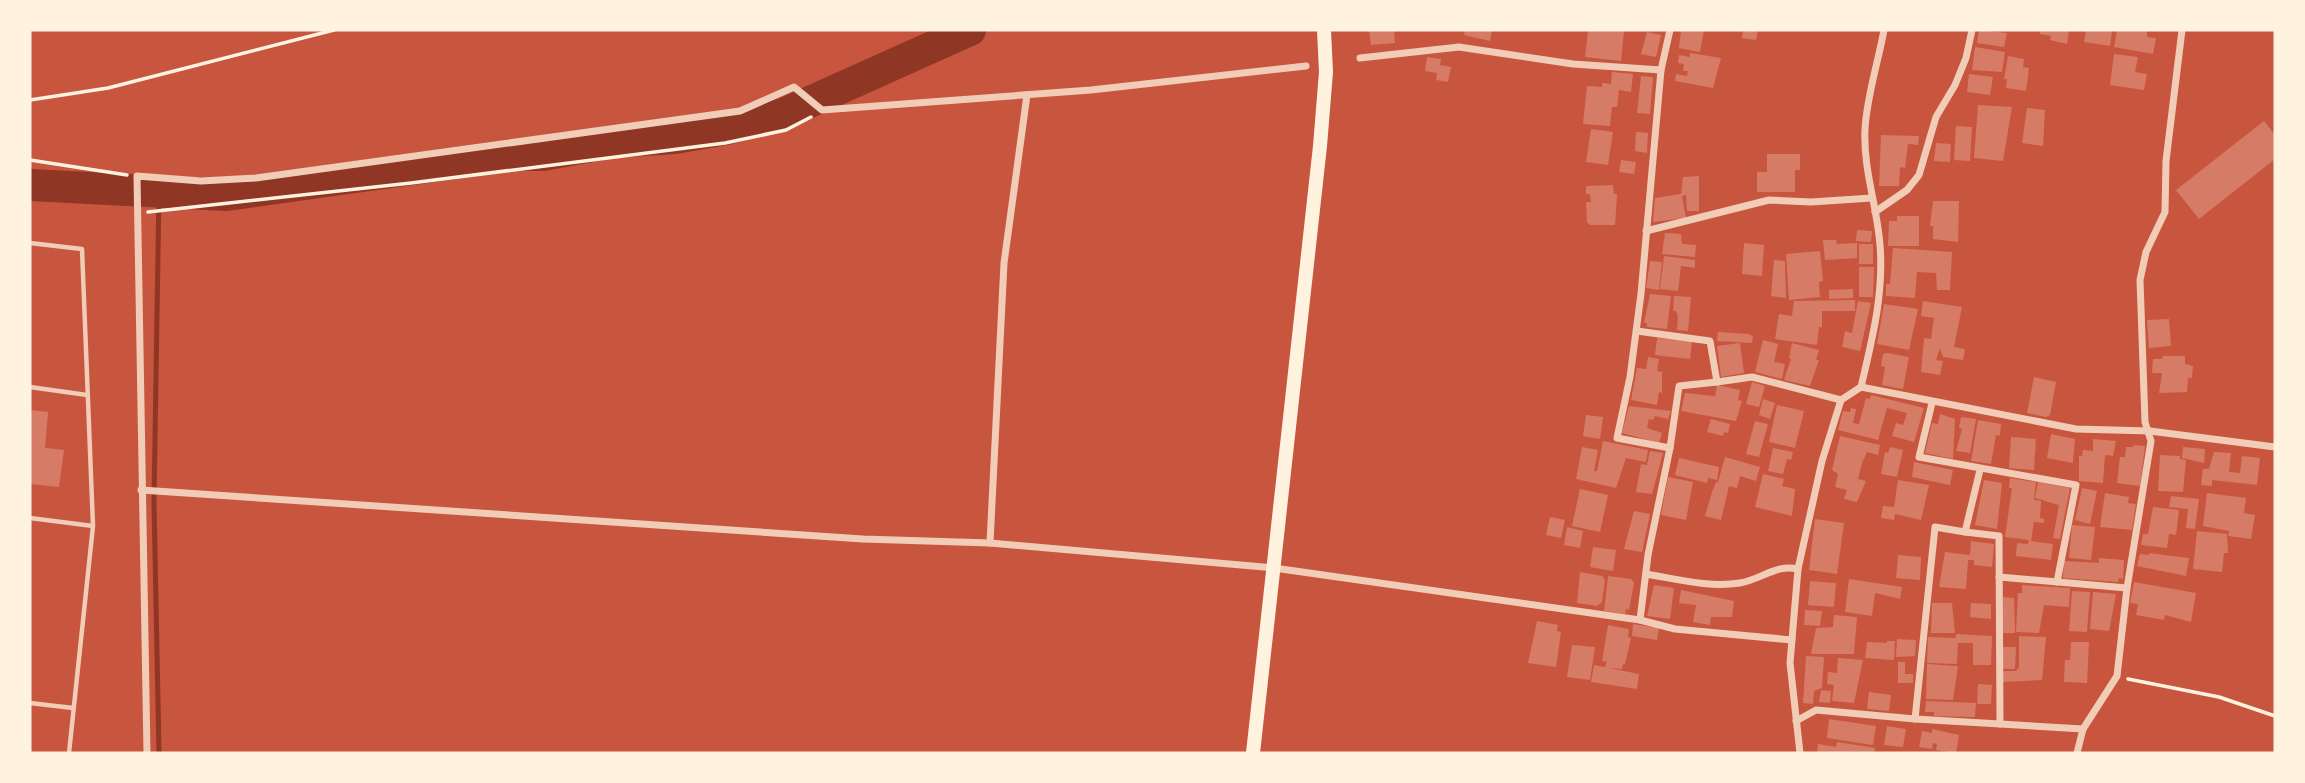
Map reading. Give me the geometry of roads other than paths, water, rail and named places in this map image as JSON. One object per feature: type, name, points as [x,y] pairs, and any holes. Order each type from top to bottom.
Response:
[{"type":"main road","points":[[1254,753],[1320,146],[1326,72],[1324,30]]},
{"type":"street","points":[[1670,30],[1661,70],[1637,331],[1617,438],[1670,449]]},
{"type":"street","points":[[1800,753],[1790,663],[1798,569],[1822,461],[1841,400],[1861,387],[1881,297],[1880,244],[1865,160],[1865,130],[1869,95],[1884,30]]},
{"type":"street","points":[[1875,212],[1907,190],[1919,175],[1936,117],[1955,85],[1966,58],[1972,30]]},
{"type":"street","points":[[2077,753],[2082,729],[2117,676],[2127,588],[2145,491],[2150,431],[2145,422],[2140,280],[2146,253],[2165,212],[2166,161],[2182,30]]},
{"type":"street","points":[[1360,58],[1459,47],[1573,64],[1661,70]]},
{"type":"street","points":[[147,753],[136,176],[201,181],[256,178],[740,111],[794,87],[822,110],[1027,95],[1306,66]]},
{"type":"street","points":[[990,544],[1004,263],[1027,95]]},
{"type":"street","points":[[1646,231],[1769,200],[1811,202],[1872,198]]},
{"type":"street","points":[[1637,331],[1710,341],[1717,382]]},
{"type":"street","points":[[1640,620],[1679,386],[1752,377],[1841,400]]},
{"type":"street","points":[[1861,387],[2076,429],[2150,431],[2275,447]]},
{"type":"street","points":[[1932,403],[1919,457],[2076,485],[2057,582]]},
{"type":"street","points":[[1965,532],[1980,470]]},
{"type":"street","points":[[142,490],[863,539],[990,544],[1274,568],[1640,620],[1675,629],[1792,640]]},
{"type":"street","points":[[1914,719],[1935,527],[1999,536],[2000,724]]},
{"type":"street","points":[[1646,574],[1716,584],[1743,582],[1784,566],[1798,569]]},
{"type":"street","points":[[1999,577],[2127,588]]},
{"type":"street","points":[[1796,721],[1816,710],[2082,729]]},
{"type":"lane","points":[[30,243],[82,249],[93,526],[69,753]]},
{"type":"lane","points":[[30,387],[87,395]]},
{"type":"lane","points":[[30,518],[93,526]]},
{"type":"lane","points":[[30,703],[73,708]]},
{"type":"waterway","points":[[30,185],[227,195],[512,155],[543,155],[613,142],[675,138],[726,129],[783,114],[970,30]]},
{"type":"waterway","points":[[159,191],[154,502],[159,753]]}]
